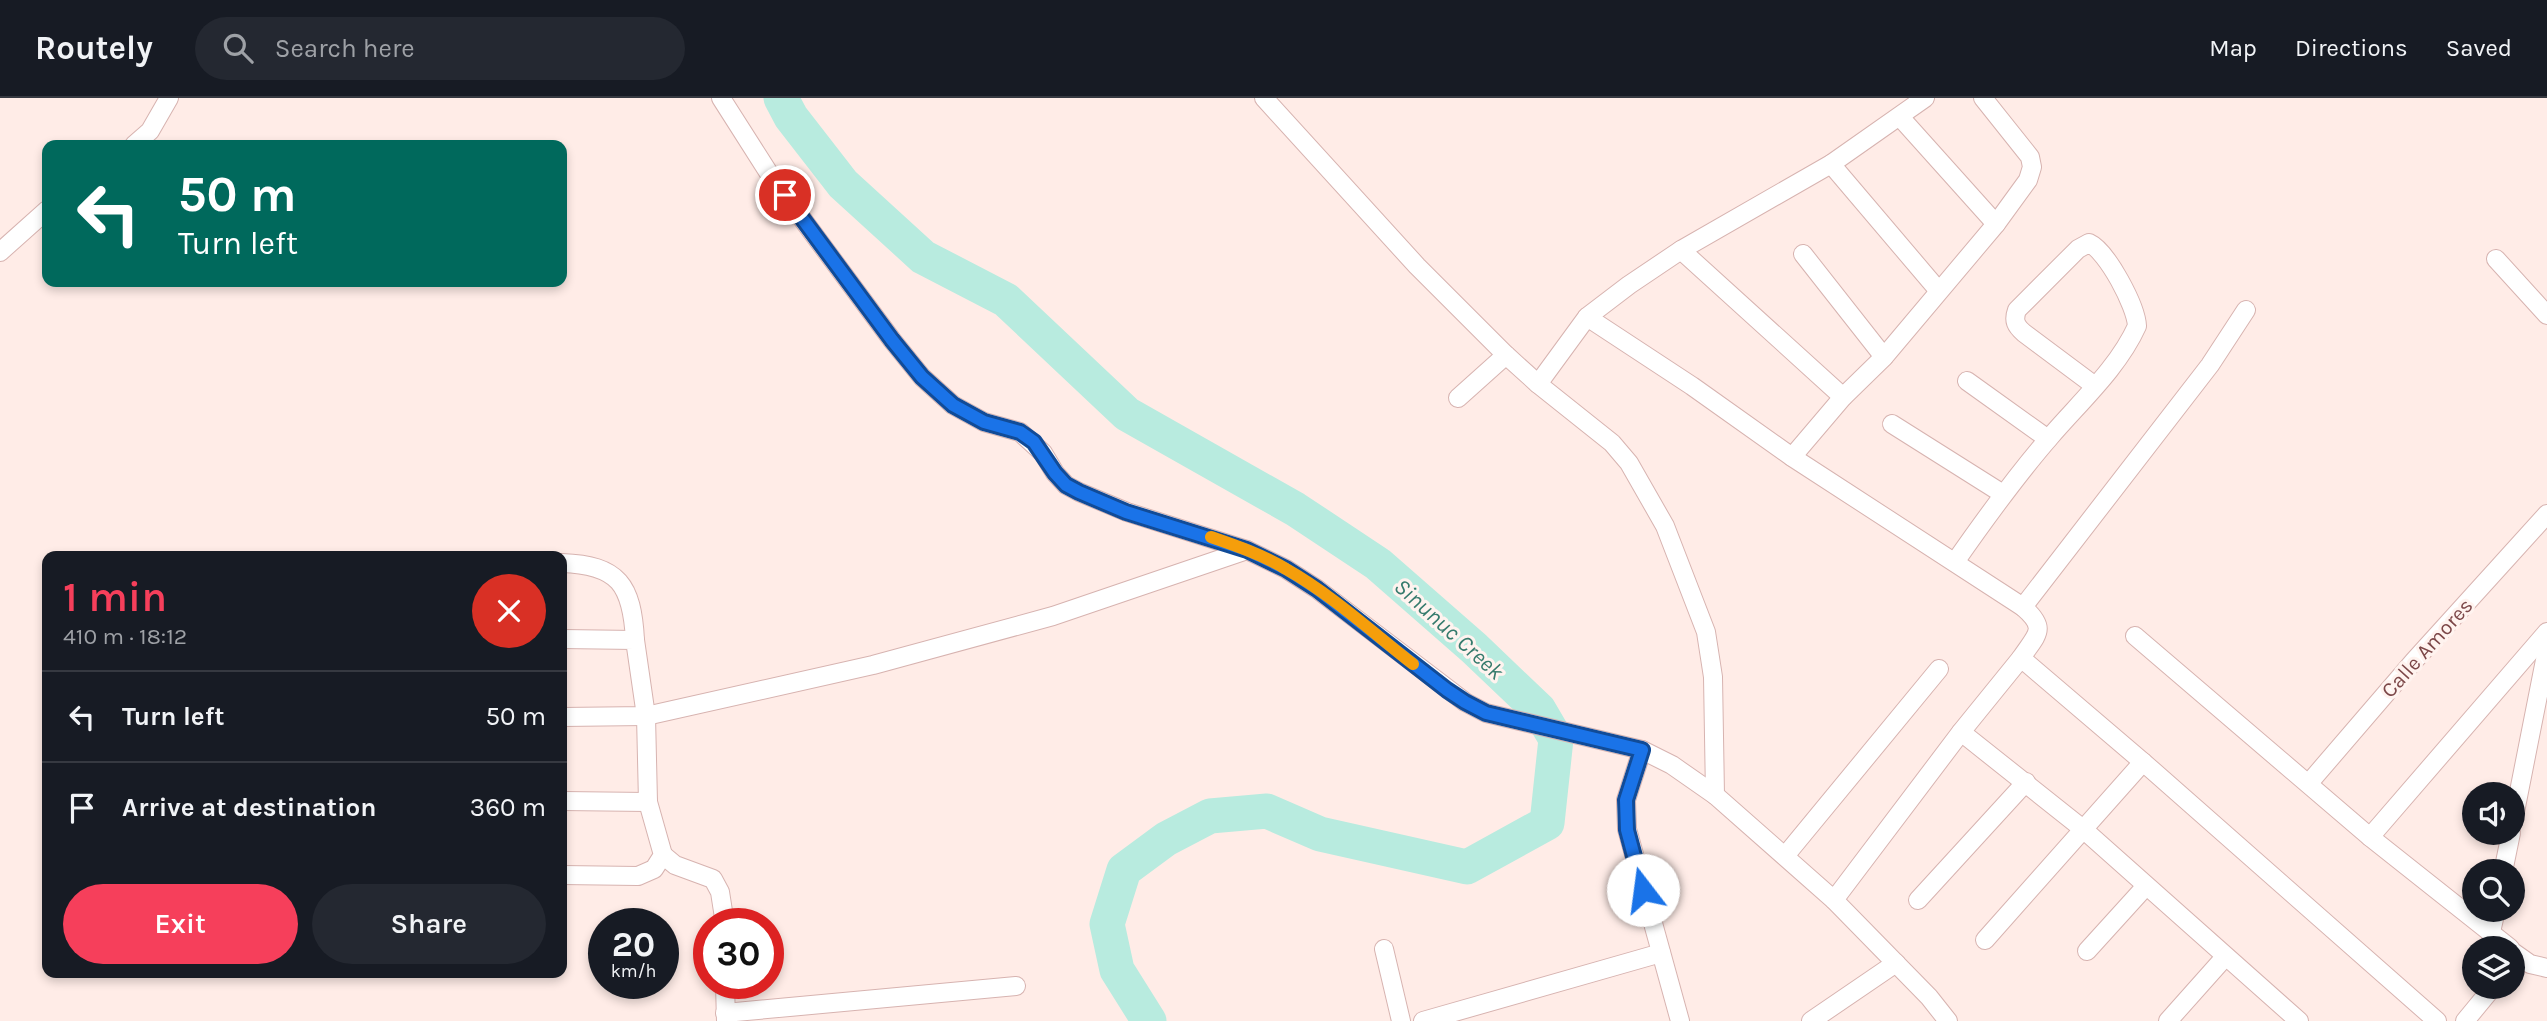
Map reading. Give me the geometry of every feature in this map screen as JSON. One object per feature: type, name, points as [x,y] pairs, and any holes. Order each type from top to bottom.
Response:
[{"type":"street","points":[[140,140],[150,131],[169,98]]},
{"type":"street","points":[[721,98],[772,178],[892,340],[936,391],[953,405],[984,422],[1020,432],[1034,442],[1066,485],[1079,492],[1126,512],[1247,550],[1286,569],[1317,589],[1465,702],[1486,713],[1642,750],[1672,765],[1715,795],[1834,900],[1929,997],[1948,1021]]},
{"type":"street","points":[[1264,98],[1417,266],[1506,355],[1612,443],[1629,463],[1665,526],[1706,632],[1713,677],[1715,795]]},
{"type":"street","points":[[1538,384],[1587,317],[1629,285],[1681,250],[1831,164],[1925,98]]},
{"type":"street","points":[[1792,457],[1843,397],[1884,357],[1996,224],[2028,180],[2032,167],[2030,158],[2020,141],[1983,98]]},
{"type":"street","points":[[1900,117],[1996,224]]},
{"type":"street","points":[[1831,164],[1938,290]]},
{"type":"street","points":[[0,252],[42,214]]},
{"type":"street","points":[[1955,562],[2003,494],[2048,439],[2095,386],[2119,356],[2137,326],[2133,309],[2118,279],[2099,249],[2089,243],[2078,249],[2017,310],[2015,323],[2024,333],[2095,386]]},
{"type":"street","points":[[1681,250],[1843,397]]},
{"type":"street","points":[[1802,254],[1884,357]]},
{"type":"street","points":[[2496,259],[2547,316]]},
{"type":"street","points":[[2023,607],[2210,365],[2246,310]]},
{"type":"street","points":[[1587,317],[1692,386],[1792,457],[2037,618],[2039,625],[2034,639],[2021,658],[1961,732],[1834,900]]},
{"type":"street","points":[[1458,398],[1506,355]]},
{"type":"street","points":[[1967,381],[2048,439]]},
{"type":"street","points":[[1892,424],[2003,494]]},
{"type":"street","name":"Calle Amores","points":[[2309,783],[2413,662],[2547,514]]},
{"type":"street","points":[[567,717],[646,716],[873,665],[1053,616],[1247,550]]},
{"type":"street","points":[[567,564],[600,567],[616,577],[627,595],[634,617],[646,716],[648,802],[663,855],[675,865],[713,878],[720,892],[722,908]]},
{"type":"street","points":[[2370,836],[2547,632]]},
{"type":"street","points":[[2135,636],[2215,707],[2495,936]]},
{"type":"street","points":[[567,639],[635,640]]},
{"type":"street","points":[[2521,782],[2547,650]]},
{"type":"street","points":[[2021,658],[2437,1021]]},
{"type":"street","points":[[1785,856],[1939,669]]},
{"type":"street","points":[[1961,732],[2083,829],[2225,957],[2288,1018]]},
{"type":"street","points":[[1642,750],[1626,800],[1627,830],[1680,1021]]},
{"type":"street","points":[[1985,940],[2143,762]]},
{"type":"street","points":[[1918,900],[2026,782]]},
{"type":"street","points":[[567,801],[648,802]]},
{"type":"street","points":[[567,875],[638,876],[654,869],[663,855]]},
{"type":"street","points":[[2087,951],[2146,887]]},
{"type":"street","points":[[2491,932],[2493,922]]},
{"type":"street","points":[[1384,949],[1401,1021]]},
{"type":"street","points":[[1423,1021],[1661,953]]},
{"type":"street","points":[[2168,1021],[2225,957]]},
{"type":"street","points":[[2525,961],[2541,969],[2547,968]]},
{"type":"street","points":[[1811,1021],[1896,963]]},
{"type":"street","points":[[725,999],[726,1017],[1016,986]]},
{"type":"street","points":[[2465,1021],[2483,999]]},
{"type":"waterway","name":"Sinunuc Creek","points":[[781,98],[791,117],[843,184],[923,257],[1006,300],[1127,414],[1295,509],[1378,564],[1474,648],[1539,710],[1556,739],[1547,823],[1467,867],[1320,834],[1267,811],[1210,816],[1166,839],[1124,870],[1107,924],[1117,970],[1149,1021]]},
{"type":"slow traffic","points":[[1211,537],[1247,550],[1286,569],[1317,589],[1413,664]]},
{"type":"route","points":[[785,195],[922,377],[953,405],[984,422],[1020,432],[1034,442],[1066,485],[1126,512],[1247,550],[1286,569],[1317,589],[1447,690],[1486,713],[1642,750],[1626,800],[1627,830],[1643,890]]}]
